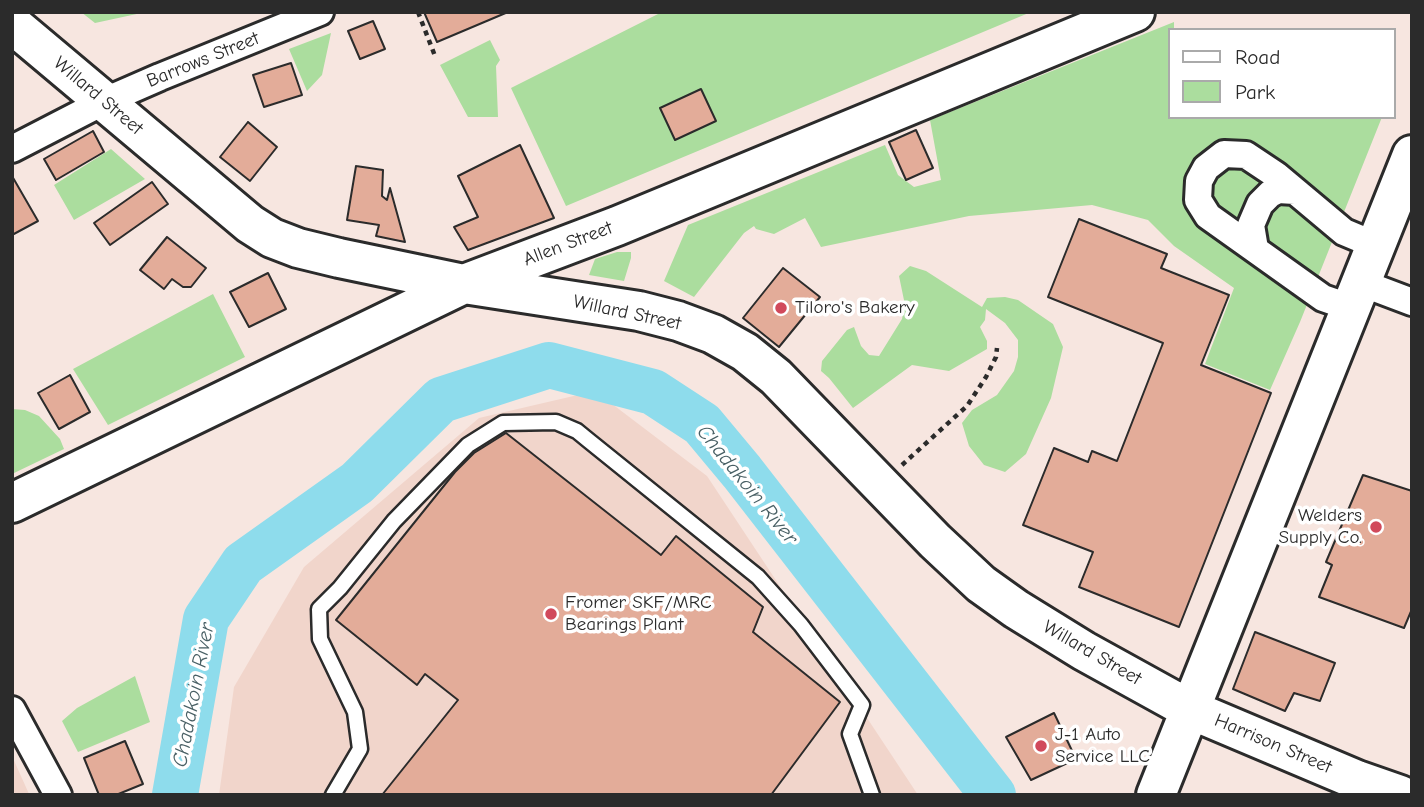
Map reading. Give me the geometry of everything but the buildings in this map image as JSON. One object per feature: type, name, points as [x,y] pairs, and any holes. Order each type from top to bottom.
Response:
[{"type":"street","name":"Barrows Street","points":[[12,149],[105,101],[320,12]]},
{"type":"street","name":"Allen Street","points":[[12,503],[464,284],[617,226],[1135,12]]},
{"type":"street","name":"Willard Street","points":[[12,24],[250,224],[272,238],[298,248],[339,258],[464,284],[639,311],[713,334],[746,352],[776,377],[935,541],[981,584],[1084,651],[1189,709]]},
{"type":"street","points":[[1375,245],[1344,232],[1260,163],[1246,155],[1224,154],[1206,168],[1197,190],[1201,207],[1218,224],[1323,298],[1354,295],[1412,302]]},
{"type":"street","points":[[1156,795],[1412,155]]},
{"type":"street","points":[[1255,249],[1251,225],[1260,204],[1278,190],[1295,191]]},
{"type":"street","name":"Harrison Street","points":[[1189,709],[1357,780],[1400,795]]},
{"type":"street","points":[[12,710],[58,795]]},
{"type":"lane","points":[[333,795],[360,749],[355,712],[320,639],[319,609],[340,588],[394,521],[468,445],[503,423],[556,422],[577,432],[758,577],[801,625],[862,705],[850,734],[872,795]]},
{"type":"path","points":[[418,12],[435,56]]},
{"type":"path","points":[[881,484],[967,406],[986,377],[996,357],[997,348]]},
{"type":"shaded area","name":"Fromer SKF/MRC Bearings Plant","points":[[595,391],[707,476],[918,795],[219,795],[234,687],[304,567],[479,418]]},
{"type":"shaded area","points":[[12,756],[29,794],[30,795],[12,795]]},
{"type":"green space","points":[[81,12],[146,12],[95,23]]},
{"type":"green space","points":[[662,12],[1031,12],[566,206],[511,88]]},
{"type":"green space","points":[[1174,22],[1174,28],[1168,28],[1168,119],[1381,119],[1270,390],[1205,364],[1234,288],[1174,246],[1148,220],[1092,205],[969,216],[821,247],[805,218],[774,234],[754,226],[744,233],[694,297],[664,281],[688,225],[885,145],[898,175],[914,187],[941,180],[930,120]]},
{"type":"green space","points":[[331,33],[322,75],[307,91],[289,49]]},
{"type":"green space","points":[[490,40],[500,60],[496,66],[498,117],[468,117],[440,65]]},
{"type":"green space","points":[[111,149],[145,179],[74,220],[54,185]]},
{"type":"green space","points":[[617,252],[631,252],[624,281],[589,275],[595,259]]},
{"type":"green space","points":[[910,266],[926,271],[982,307],[987,298],[1005,297],[1018,300],[1053,324],[1063,347],[1051,398],[1026,454],[1005,472],[984,465],[969,446],[962,423],[972,410],[997,395],[1014,371],[1018,357],[1018,340],[1005,323],[986,309],[985,320],[980,327],[987,341],[987,349],[949,371],[912,365],[853,408],[821,371],[822,361],[847,330],[854,327],[861,346],[869,355],[879,356],[902,319],[905,305],[899,276]]},
{"type":"green space","points":[[213,294],[245,357],[108,425],[73,369]]},
{"type":"green space","points":[[12,409],[25,410],[39,416],[60,439],[64,449],[12,474]]},
{"type":"green space","points":[[135,676],[150,722],[78,752],[62,721],[77,708]]},
{"type":"waterway","name":"Chadakoin River","points":[[175,795],[206,619],[243,564],[357,483],[441,400],[549,365],[653,392],[702,424],[993,795]]},
{"type":"place","name":"Tiloro's Bakery","points":[[781,308]]},
{"type":"place","name":"Welders Supply Co.","points":[[1376,527]]},
{"type":"place","name":"Fromer SKF/MRC Bearings Plant","points":[[551,614]]},
{"type":"place","name":"J-1 Auto Service LLC","points":[[1041,746]]}]
